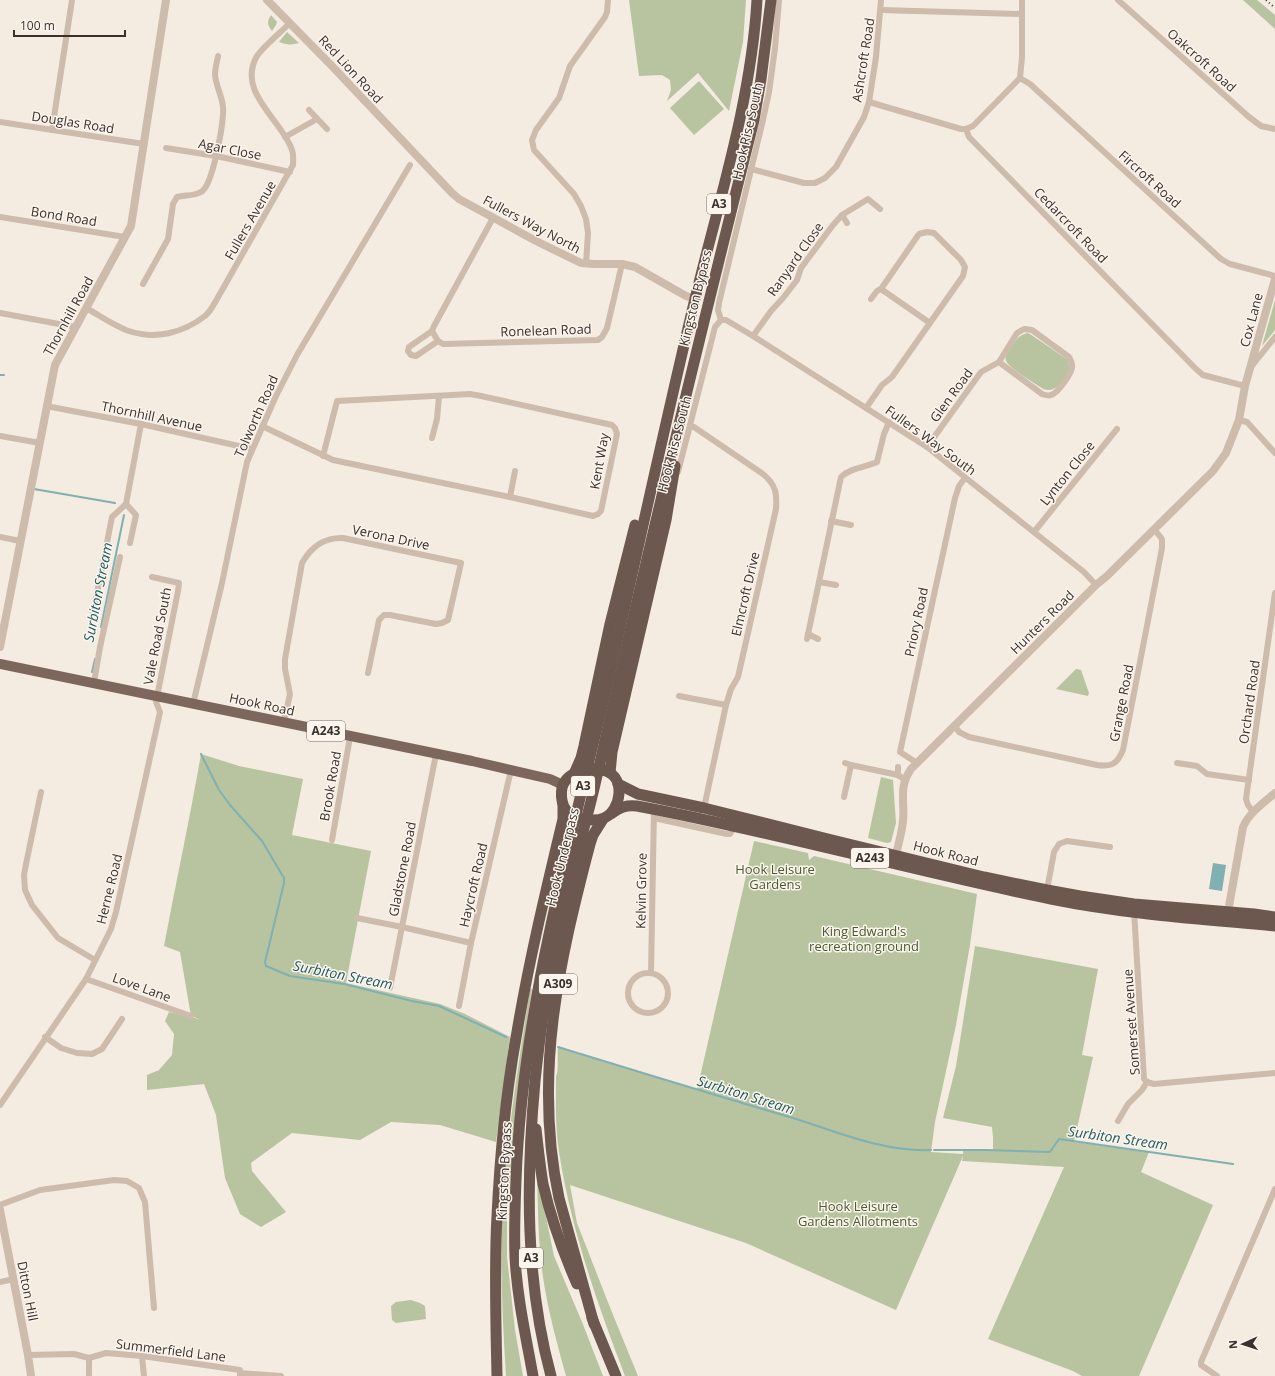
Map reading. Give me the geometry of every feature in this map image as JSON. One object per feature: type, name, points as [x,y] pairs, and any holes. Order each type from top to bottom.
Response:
[{"type":"highway","name":"Kingston Bypass","points":[[628,587],[695,299],[746,91],[752,52],[757,0]]},
{"type":"highway","name":"Kingston Bypass","points":[[637,600],[692,369],[754,120],[771,0]]},
{"type":"highway","points":[[608,772],[666,520],[692,369]]},
{"type":"highway","points":[[577,773],[610,624],[638,513],[670,405]]},
{"type":"highway","name":"Hook Underpass","points":[[538,985],[546,945],[617,643],[628,587]]},
{"type":"highway","name":"Hook Underpass","points":[[534,1101],[540,1039],[555,944],[592,794],[637,600]]},
{"type":"highway","points":[[589,770],[608,772],[618,784],[619,792],[616,806],[603,817],[581,818],[566,810],[562,799],[563,785],[566,780],[577,773],[589,770]]},
{"type":"highway","name":"Hook Road","points":[[618,784],[638,794],[702,813],[1134,908],[1228,912],[1275,917]]},
{"type":"highway","name":"A243","points":[[603,817],[626,806],[637,806],[654,814],[702,813]]},
{"type":"highway","name":"A309","points":[[497,1376],[497,1216],[506,1118],[517,1032],[530,963],[566,810]]},
{"type":"highway","name":"Hook Road","points":[[702,813],[735,826],[1046,898],[1134,908],[1217,921],[1275,926]]},
{"type":"highway","name":"A309","points":[[594,1324],[559,1198],[551,1156],[548,1077],[553,1016],[562,961],[590,844],[593,835],[603,817]]},
{"type":"highway","name":"Kingston Bypass","points":[[534,1376],[529,1358],[522,1315],[515,1257],[517,1147],[522,1097],[538,985]]},
{"type":"highway","name":"A309","points":[[534,1101],[543,1184],[548,1204],[567,1261],[616,1376]]},
{"type":"highway","name":"A3","points":[[534,1101],[529,1164],[530,1235],[532,1266],[540,1327],[551,1376]]},
{"type":"main road","name":"Hook Road","points":[[0,664],[511,770],[550,779],[563,785]]},
{"type":"street","points":[[52,130],[72,0]]},
{"type":"street","name":"Thornhill Road","points":[[0,647],[55,365],[131,226],[166,0]]},
{"type":"street","name":"Red Lion Road","points":[[267,0],[417,156]]},
{"type":"street","points":[[586,264],[588,233],[586,219],[581,206],[574,194],[534,150],[532,140],[536,130],[559,98],[570,66],[605,17],[608,0]]},
{"type":"street","name":"Hook Rise South","points":[[666,520],[716,327],[721,320],[718,310],[750,169],[762,124],[768,92],[775,48],[779,0]]},
{"type":"street","name":"Ashcroft Road","points":[[750,169],[804,183],[815,183],[825,178],[836,167],[864,117],[869,102],[876,57],[881,0]]},
{"type":"street","points":[[869,102],[961,129],[966,129],[973,126],[1020,78],[1022,57],[1022,0]]},
{"type":"street","name":"Oakcroft Road","points":[[1118,0],[1255,122],[1261,126],[1275,129]]},
{"type":"street","points":[[881,10],[1022,14]]},
{"type":"street","name":"Fullers Avenue","points":[[86,308],[128,331],[146,335],[162,336],[186,328],[206,316],[218,299],[290,172],[293,159],[292,150],[257,95],[252,72],[253,66],[260,53],[290,23]]},
{"type":"street","points":[[143,284],[168,239],[173,204],[177,197],[203,191],[208,184],[216,156],[223,120],[223,106],[215,75],[218,56]]},
{"type":"street","name":"Fircroft Road","points":[[1020,78],[1030,84],[1221,259],[1230,264],[1275,278]]},
{"type":"street","points":[[309,110],[327,129]]},
{"type":"street","points":[[285,137],[316,118]]},
{"type":"street","name":"Douglas Road","points":[[0,122],[144,144]]},
{"type":"street","name":"Cedarcroft Road","points":[[966,129],[969,137],[1196,369],[1203,375],[1245,386]]},
{"type":"street","name":"Agar Close","points":[[166,148],[216,156],[290,172]]},
{"type":"street","name":"Fullers Way North","points":[[417,156],[456,197],[560,253],[586,264],[622,264],[635,267],[686,296],[695,299]]},
{"type":"street","name":"Tolworth Road","points":[[193,704],[222,583],[245,468],[252,449],[276,396],[297,355],[410,165]]},
{"type":"street","name":"Ranyard Close","points":[[753,336],[771,310],[783,298],[797,280],[805,261],[842,215],[868,199],[880,209]]},
{"type":"street","points":[[842,215],[847,223]]},
{"type":"street","name":"Bond Road","points":[[0,217],[125,237]]},
{"type":"street","points":[[432,332],[438,341],[416,356],[411,355],[408,351],[410,347],[432,332],[493,218]]},
{"type":"street","points":[[866,408],[882,385],[892,377],[963,276],[965,267],[961,260],[934,233],[927,232],[919,234],[881,289],[877,291],[871,299]]},
{"type":"street","name":"Ronelean Road","points":[[438,341],[443,344],[598,340],[602,337],[607,328],[622,264]]},
{"type":"street","name":"Cox Lane","points":[[1238,420],[1245,386],[1275,278]]},
{"type":"street","points":[[881,289],[930,323]]},
{"type":"street","points":[[0,313],[75,327]]},
{"type":"street","name":"Fullers Way South","points":[[721,320],[726,320],[753,336],[927,447],[1084,572],[1096,585]]},
{"type":"street","name":"Glen Road","points":[[927,447],[981,372],[999,362],[1017,333],[1024,329],[1032,330],[1069,357],[1073,366],[1072,371],[1056,393],[1047,395],[1042,394],[999,362]]},
{"type":"street","name":"Cox Lane","points":[[1250,368],[1275,337]]},
{"type":"street","name":"Kent Way","points":[[262,426],[323,456],[333,460],[593,516],[601,511],[617,434],[616,428],[612,425],[470,394],[336,401],[323,456]]},
{"type":"street","points":[[432,438],[437,419],[439,396]]},
{"type":"street","name":"Thornhill Avenue","points":[[46,406],[141,424],[252,449]]},
{"type":"street","points":[[1238,420],[1247,422],[1275,453]]},
{"type":"street","name":"Hunters Road","points":[[896,856],[904,811],[902,787],[907,775],[917,763],[1096,585],[1107,576],[1213,471],[1226,453],[1238,420]]},
{"type":"street","points":[[818,639],[808,637],[841,476],[845,472],[877,462],[884,434],[889,422]]},
{"type":"street","points":[[94,613],[112,517],[126,504],[141,424]]},
{"type":"street","name":"Elmcroft Drive","points":[[690,426],[694,427],[763,474],[769,479],[775,489],[777,498],[776,509],[738,677],[731,689],[726,705],[702,813]]},
{"type":"street","name":"Lynton Close","points":[[1034,532],[1117,429]]},
{"type":"street","points":[[0,436],[40,443]]},
{"type":"street","points":[[510,497],[515,471]]},
{"type":"street","name":"Priory Road","points":[[917,763],[900,752],[900,746],[955,498],[959,486],[965,478]]},
{"type":"street","points":[[126,504],[136,516],[130,543]]},
{"type":"street","points":[[831,521],[851,525]]},
{"type":"street","name":"Grange Road","points":[[955,726],[960,732],[969,737],[1097,766],[1114,764],[1120,758],[1123,750],[1162,548],[1162,539],[1154,529]]},
{"type":"street","points":[[0,537],[20,541]]},
{"type":"street","name":"Verona Drive","points":[[284,722],[290,694],[285,669],[285,660],[302,563],[314,546],[330,539],[344,538],[461,563],[448,620],[436,624],[390,614],[384,615],[379,620],[368,673]]},
{"type":"street","points":[[94,683],[100,647],[120,557]]},
{"type":"street","name":"Vale Road South","points":[[152,576],[178,583],[177,598],[157,697]]},
{"type":"street","points":[[820,582],[836,585]]},
{"type":"street","name":"Orchard Road","points":[[1253,812],[1246,799],[1275,593]]},
{"type":"street","points":[[679,696],[726,705]]},
{"type":"street","name":"Herne Road","points":[[0,1105],[86,979],[111,929],[160,712],[156,702],[157,697]]},
{"type":"street","name":"Brook Road","points":[[332,840],[350,736]]},
{"type":"street","name":"Gladstone Road","points":[[390,988],[436,754]]},
{"type":"street","points":[[1177,763],[1197,766],[1206,774],[1249,780]]},
{"type":"street","points":[[844,798],[848,764],[898,775],[905,780]]},
{"type":"street","points":[[898,766],[898,775]]},
{"type":"street","name":"Haycroft Road","points":[[459,1006],[471,943],[505,790],[511,770]]},
{"type":"street","points":[[41,792],[24,875],[25,890],[32,905],[58,938],[95,960]]},
{"type":"street","points":[[1228,912],[1242,827],[1253,812],[1275,793]]},
{"type":"street","points":[[654,814],[727,834],[730,834],[735,826]]},
{"type":"street","name":"Kelvin Grove","points":[[651,973],[654,814]]},
{"type":"street","points":[[1047,890],[1054,852],[1059,844],[1067,841],[1110,847]]},
{"type":"street","name":"Somerset Avenue","points":[[1134,908],[1144,1078],[1147,1082],[1154,1084],[1275,1073]]},
{"type":"street","points":[[357,918],[402,926],[471,943]]},
{"type":"street","points":[[643,973],[651,973],[658,975],[665,982],[668,989],[667,998],[664,1005],[657,1011],[650,1013],[634,1007],[630,1001],[628,991],[630,984],[636,976],[643,973]]},
{"type":"street","name":"Love Lane","points":[[86,979],[191,1016]]},
{"type":"street","points":[[45,1038],[61,1048],[77,1053],[92,1054],[102,1049],[122,1019]]},
{"type":"street","points":[[1118,1121],[1128,1104],[1142,1090],[1147,1082]]},
{"type":"street","points":[[0,1205],[40,1190],[114,1180],[127,1182],[139,1188],[145,1202],[154,1308]]},
{"type":"street","points":[[1217,1376],[1205,1369],[1201,1365],[1201,1362],[1275,1189]]},
{"type":"street","name":"Ditton Hill","points":[[0,1210],[31,1376]]},
{"type":"street","points":[[0,1282],[14,1279]]},
{"type":"street","name":"Summerfield Lane","points":[[28,1355],[74,1354],[89,1358],[106,1354],[142,1356],[240,1373],[281,1376]]},
{"type":"street","points":[[142,1356],[144,1376]]},
{"type":"street","points":[[88,1376],[89,1358]]},
{"type":"green space","points":[[629,0],[746,0],[743,42],[729,111],[698,73],[667,101],[671,90],[670,80],[662,75],[639,76]]},
{"type":"green space","points":[[1243,0],[1257,0],[1275,15],[1275,29]]},
{"type":"green space","points":[[271,15],[277,22],[272,31],[268,23]]},
{"type":"green space","points":[[287,32],[299,43],[284,44],[279,42]]},
{"type":"green space","points":[[699,81],[724,109],[694,135],[670,108]]},
{"type":"green space","points":[[1275,300],[1275,330],[1262,346]]},
{"type":"green space","points":[[1027,333],[1068,360],[1070,370],[1056,388],[1048,390],[1043,389],[1017,372],[1006,361],[1006,355],[1014,342],[1020,336]]},
{"type":"green space","points":[[1076,669],[1081,670],[1089,693],[1088,696],[1056,689]]},
{"type":"green space","points":[[201,754],[239,766],[303,779],[292,835],[371,851],[346,983],[440,1004],[465,1014],[510,1037],[496,1142],[440,1125],[391,1122],[360,1140],[292,1133],[251,1163],[252,1171],[286,1212],[261,1227],[240,1214],[225,1178],[216,1115],[204,1084],[147,1090],[147,1075],[159,1070],[172,1055],[174,1034],[165,1021],[169,1012],[199,1019],[191,1016],[180,952],[164,946]]},
{"type":"green space","points":[[881,777],[893,780],[896,823],[891,842],[887,843],[868,838]]},
{"type":"green space","points":[[754,841],[808,853],[809,860],[814,856],[977,894],[956,1025],[935,1122],[931,1152],[963,1154],[963,1150],[993,1150],[992,1127],[943,1118],[956,1066],[975,946],[1098,969],[1082,1055],[1093,1057],[1074,1142],[1149,1152],[1141,1172],[1213,1205],[1139,1376],[1082,1376],[1073,1371],[988,1339],[1064,1167],[962,1161],[963,1156],[896,1310],[746,1243],[570,1185],[577,1223],[638,1376],[625,1376],[586,1266],[570,1209],[564,1181],[556,1124],[556,1076],[558,1047],[697,1090]]},
{"type":"green space","points":[[530,989],[532,989],[521,1067],[507,1212],[507,1257],[515,1330],[523,1376],[506,1376],[503,1327],[502,1206],[512,1109]]},
{"type":"green space","points":[[537,1173],[554,1256],[603,1376],[566,1376],[550,1315],[541,1264]]},
{"type":"green space","points":[[411,1300],[425,1306],[426,1319],[396,1323],[392,1320],[391,1306],[396,1302]]},
{"type":"water","points":[[1213,863],[1226,865],[1222,891],[1209,889]]},
{"type":"waterway","name":"Surbiton Stream","points":[[34,489],[115,503]]},
{"type":"waterway","name":"Surbiton Stream","points":[[101,627],[124,515]]},
{"type":"waterway","name":"Surbiton Stream","points":[[92,672],[95,659]]},
{"type":"waterway","name":"Surbiton Stream","points":[[201,754],[219,790],[230,805],[262,841],[284,878],[265,962],[266,966],[290,976],[344,984],[412,1001],[439,1006],[506,1037]]},
{"type":"waterway","name":"Surbiton Stream","points":[[558,1047],[861,1140],[896,1148],[931,1150]]},
{"type":"waterway","name":"Surbiton Stream","points":[[934,1150],[1050,1152],[1059,1139],[1233,1164]]},
{"type":"railway","points":[[1266,0],[1275,8]]},
{"type":"park label","name":"Hook Leisure Gardens","points":[[775,876]]},
{"type":"park label","name":"King Edward's recreation ground","points":[[864,938]]},
{"type":"park label","name":"Hook Leisure Gardens Allotments","points":[[858,1214]]}]
